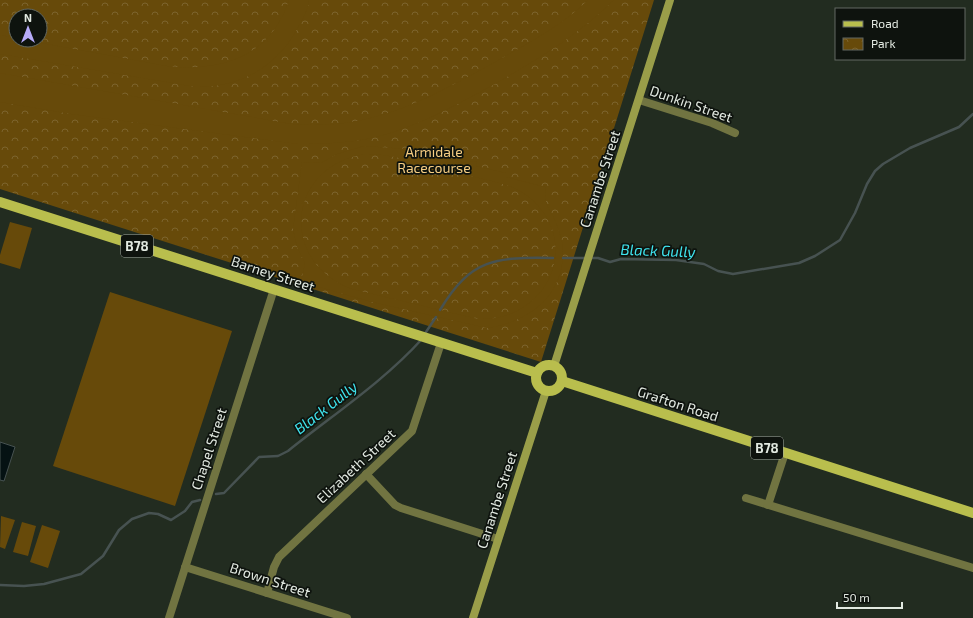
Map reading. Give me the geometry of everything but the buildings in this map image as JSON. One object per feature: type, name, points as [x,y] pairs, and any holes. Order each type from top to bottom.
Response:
[{"type":"main road","name":"Barney Street","points":[[0,202],[441,343],[537,372]]},
{"type":"main road","points":[[544,366],[554,366],[561,372],[562,381],[556,389],[546,391],[538,384],[537,372],[544,366]]},
{"type":"main road","name":"Grafton Road","points":[[562,381],[973,513]]},
{"type":"street","name":"Canambe Street","points":[[554,366],[670,0]]},
{"type":"street","name":"Dunkin Street","points":[[639,100],[712,123],[734,133]]},
{"type":"street","name":"Chapel Street","points":[[169,618],[274,289]]},
{"type":"street","name":"Elizabeth Street","points":[[267,593],[274,567],[279,557],[412,431],[441,343]]},
{"type":"street","name":"Canambe Street","points":[[473,618],[546,391]]},
{"type":"street","points":[[768,505],[785,453]]},
{"type":"street","points":[[366,474],[395,505],[400,508],[498,539]]},
{"type":"street","points":[[746,498],[973,568]]},
{"type":"street","name":"Brown Street","points":[[185,567],[346,618]]},
{"type":"green space","name":"Armidale Racecourse","points":[[0,0],[654,0],[541,362],[0,189]]},
{"type":"green space","points":[[289,0],[309,0],[304,16],[296,31],[277,56],[254,73],[241,79],[226,84],[211,86],[196,87],[0,54],[0,35],[8,36],[8,48],[48,48],[48,44],[167,66],[206,66],[225,63],[242,57],[257,48],[270,35],[281,19]]},
{"type":"green space","points":[[588,0],[614,0],[584,27],[551,50],[457,105],[404,129],[357,141],[298,144],[71,114],[0,102],[0,73],[291,124],[321,125],[348,122],[374,117],[399,109],[447,88],[544,34],[567,18]]},
{"type":"green space","points":[[364,146],[420,150],[469,164],[470,161],[477,162],[476,166],[506,173],[506,177],[545,187],[546,203],[556,222],[562,242],[563,260],[560,275],[553,289],[544,301],[519,319],[503,325],[487,328],[372,302],[301,282],[305,263],[297,247],[293,229],[302,162],[321,163],[337,154]],"holes":[[[365,154],[404,159],[509,186],[530,198],[546,217],[554,237],[555,257],[550,277],[539,294],[522,308],[502,317],[478,319],[352,289],[328,276],[312,258],[303,238],[302,216],[307,195],[320,176],[339,162]]]},
{"type":"green space","points":[[10,222],[32,228],[20,269],[0,263],[0,255]]},
{"type":"green space","points":[[110,292],[232,331],[175,506],[53,466]]},
{"type":"green space","points":[[1,516],[15,520],[5,549],[0,547]]},
{"type":"green space","points":[[22,522],[36,526],[28,556],[13,552]]},
{"type":"green space","points":[[42,525],[60,531],[48,568],[30,562]]},
{"type":"shaded area","points":[[0,442],[15,447],[4,481],[0,480]]},
{"type":"waterway","name":"Black Gully","points":[[563,258],[598,258],[610,262],[621,259],[676,260],[704,264],[718,271],[733,274],[799,263],[815,256],[840,240],[855,213],[867,184],[875,171],[883,164],[910,148],[959,127],[973,114]]},
{"type":"waterway","name":"Black Gully","points":[[440,310],[451,293],[463,280],[474,270],[487,264],[500,260],[516,258],[553,258]]},
{"type":"waterway","name":"Black Gully","points":[[424,335],[436,317]]},
{"type":"waterway","name":"Black Gully","points":[[216,494],[224,493],[259,457],[278,456],[288,451],[375,384],[422,339]]},
{"type":"waterway","name":"Black Gully","points":[[0,585],[24,586],[44,584],[81,574],[103,556],[119,530],[132,519],[149,513],[158,514],[171,520],[185,511],[192,502],[200,500]]}]
